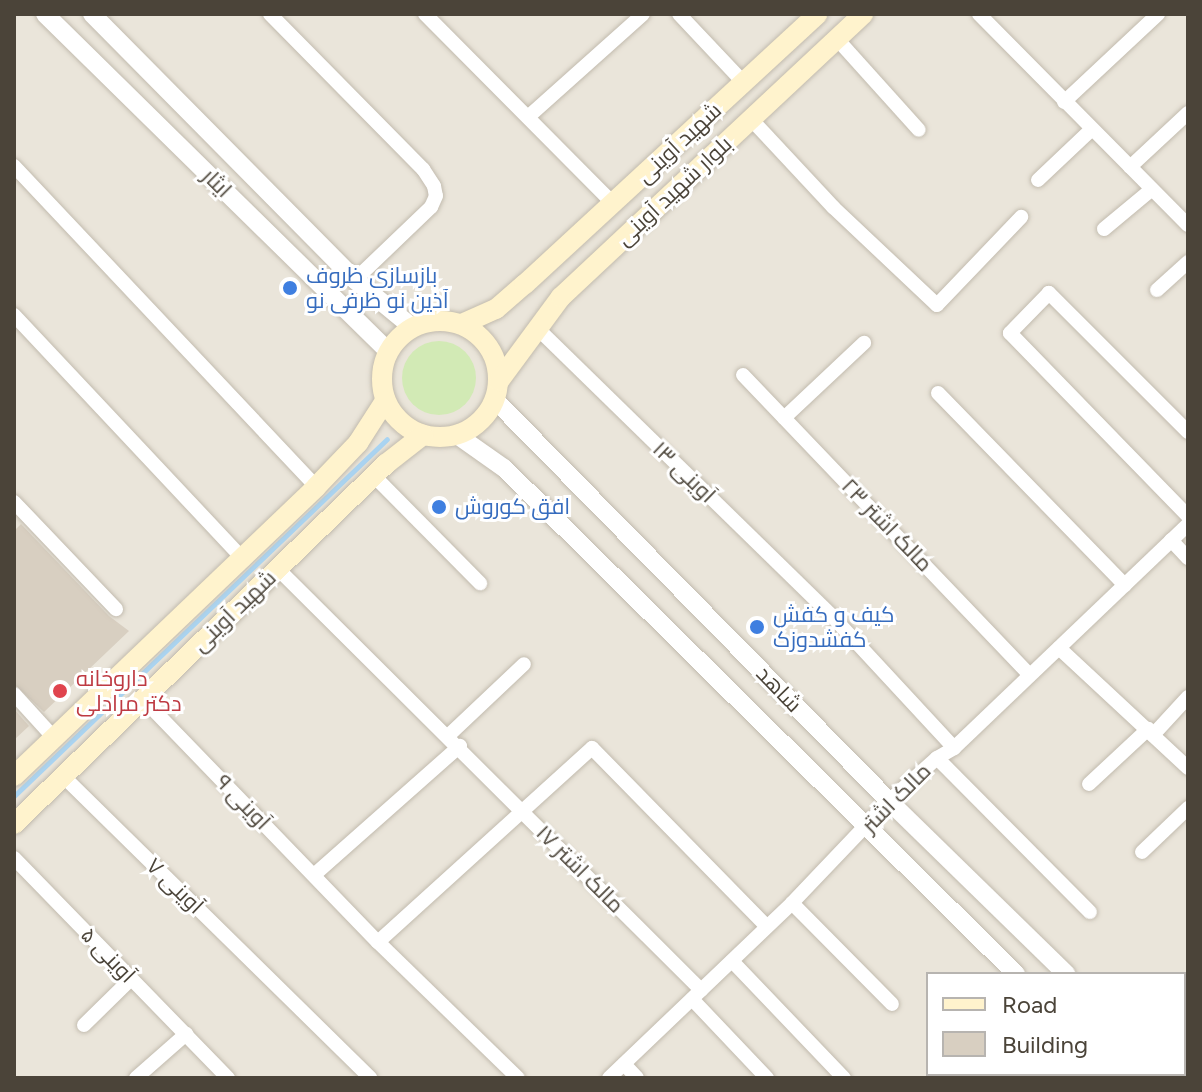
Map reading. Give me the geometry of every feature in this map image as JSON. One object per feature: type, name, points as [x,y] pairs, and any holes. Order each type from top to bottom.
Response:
[{"type":"main road","name":"شهید آوینی","points":[[462,324],[496,309],[818,14]]},
{"type":"main road","name":"بلوار شهید آوینی","points":[[497,390],[561,297],[863,14]]},
{"type":"main road","points":[[445,320],[462,324],[489,347],[497,390],[480,422],[457,435],[423,435],[394,416],[385,401],[382,367],[388,351],[412,327],[445,320]]},
{"type":"main road","name":"شهید آوینی","points":[[14,776],[244,560],[358,443],[385,401]]},
{"type":"main road","name":"شهید آوینی","points":[[14,824],[374,476],[423,435]]},
{"type":"street","name":"ایثار","points":[[45,14],[388,351]]},
{"type":"street","name":"ایثار","points":[[92,14],[355,280],[412,327]]},
{"type":"street","points":[[270,14],[423,169],[436,196],[431,207],[355,280]]},
{"type":"street","points":[[426,14],[613,203]]},
{"type":"street","points":[[528,117],[643,14]]},
{"type":"street","points":[[979,14],[1188,225]]},
{"type":"street","points":[[1064,102],[1158,14]]},
{"type":"street","points":[[681,15],[744,83]]},
{"type":"street","points":[[837,39],[919,130]]},
{"type":"street","points":[[1130,167],[1188,113]]},
{"type":"street","points":[[751,119],[833,207],[937,305],[1021,217]]},
{"type":"street","points":[[1038,180],[1092,129]]},
{"type":"street","points":[[14,166],[316,487]]},
{"type":"street","points":[[1104,229],[1152,189]]},
{"type":"street","points":[[1157,290],[1188,262]]},
{"type":"street","points":[[1188,432],[1049,293],[1010,333],[1188,516]]},
{"type":"street","points":[[14,315],[244,560]]},
{"type":"street","name":"آوینی ۱۳","points":[[537,328],[831,615],[954,748]]},
{"type":"street","points":[[784,418],[864,343]]},
{"type":"street","name":"مالک اشتر ۲۳","points":[[743,375],[1030,675]]},
{"type":"street","name":"شاهد","points":[[497,390],[889,801],[1064,972]]},
{"type":"street","points":[[938,393],[1125,585]]},
{"type":"street","name":"شاهد","points":[[457,435],[504,468],[1014,972]]},
{"type":"street","points":[[374,476],[480,583]]},
{"type":"street","points":[[17,511],[116,609]]},
{"type":"street","name":"مالک اشتر","points":[[609,1078],[792,903],[866,829],[889,801],[937,758],[954,748],[1188,524]]},
{"type":"street","points":[[1171,540],[1188,558]]},
{"type":"street","name":"مالک اشتر ۱۷","points":[[278,569],[460,746],[697,995],[767,1078]]},
{"type":"street","points":[[1059,648],[1188,768]]},
{"type":"street","points":[[449,735],[524,664]]},
{"type":"street","points":[[14,694],[54,738]]},
{"type":"street","points":[[1089,784],[1188,697]]},
{"type":"street","name":"۹ آوینی","points":[[143,699],[378,942],[518,1078]]},
{"type":"street","points":[[314,875],[460,746]]},
{"type":"street","points":[[378,942],[592,748],[767,927]]},
{"type":"street","points":[[937,758],[1090,912]]},
{"type":"street","name":"۷ آوینی","points":[[63,776],[370,1078]]},
{"type":"street","points":[[1142,852],[1188,808]]},
{"type":"street","name":"۵ آوینی","points":[[14,858],[228,1078]]},
{"type":"street","points":[[792,903],[892,1004]]},
{"type":"street","points":[[732,961],[844,1078]]},
{"type":"street","points":[[84,1025],[131,979]]},
{"type":"street","points":[[136,1078],[186,1034]]},
{"type":"street","points":[[624,1064],[637,1078]]},
{"type":"shaded area","points":[[14,14],[1188,14],[1188,1078],[14,1078]]},
{"type":"green space","points":[[432,341],[446,341],[460,347],[470,357],[476,378],[470,399],[460,409],[446,415],[432,415],[418,409],[408,399],[402,385],[402,371],[408,357],[418,347]]},
{"type":"building","points":[[21,524],[109,616],[129,631],[44,712],[14,684],[14,531]]},
{"type":"building","points":[[14,709],[29,726],[14,740]]},
{"type":"waterway","points":[[14,796],[387,439]]},
{"type":"place","name":"بازسازی ظروف آذین نو ظرفی نو","points":[[290,288]]},
{"type":"place","name":"افق کوروش","points":[[439,507]]},
{"type":"place","name":"کیف و کفش کفشدوزک","points":[[757,627]]},
{"type":"place","name":"داروخانه دکتر مرادلی","points":[[60,691]]}]
